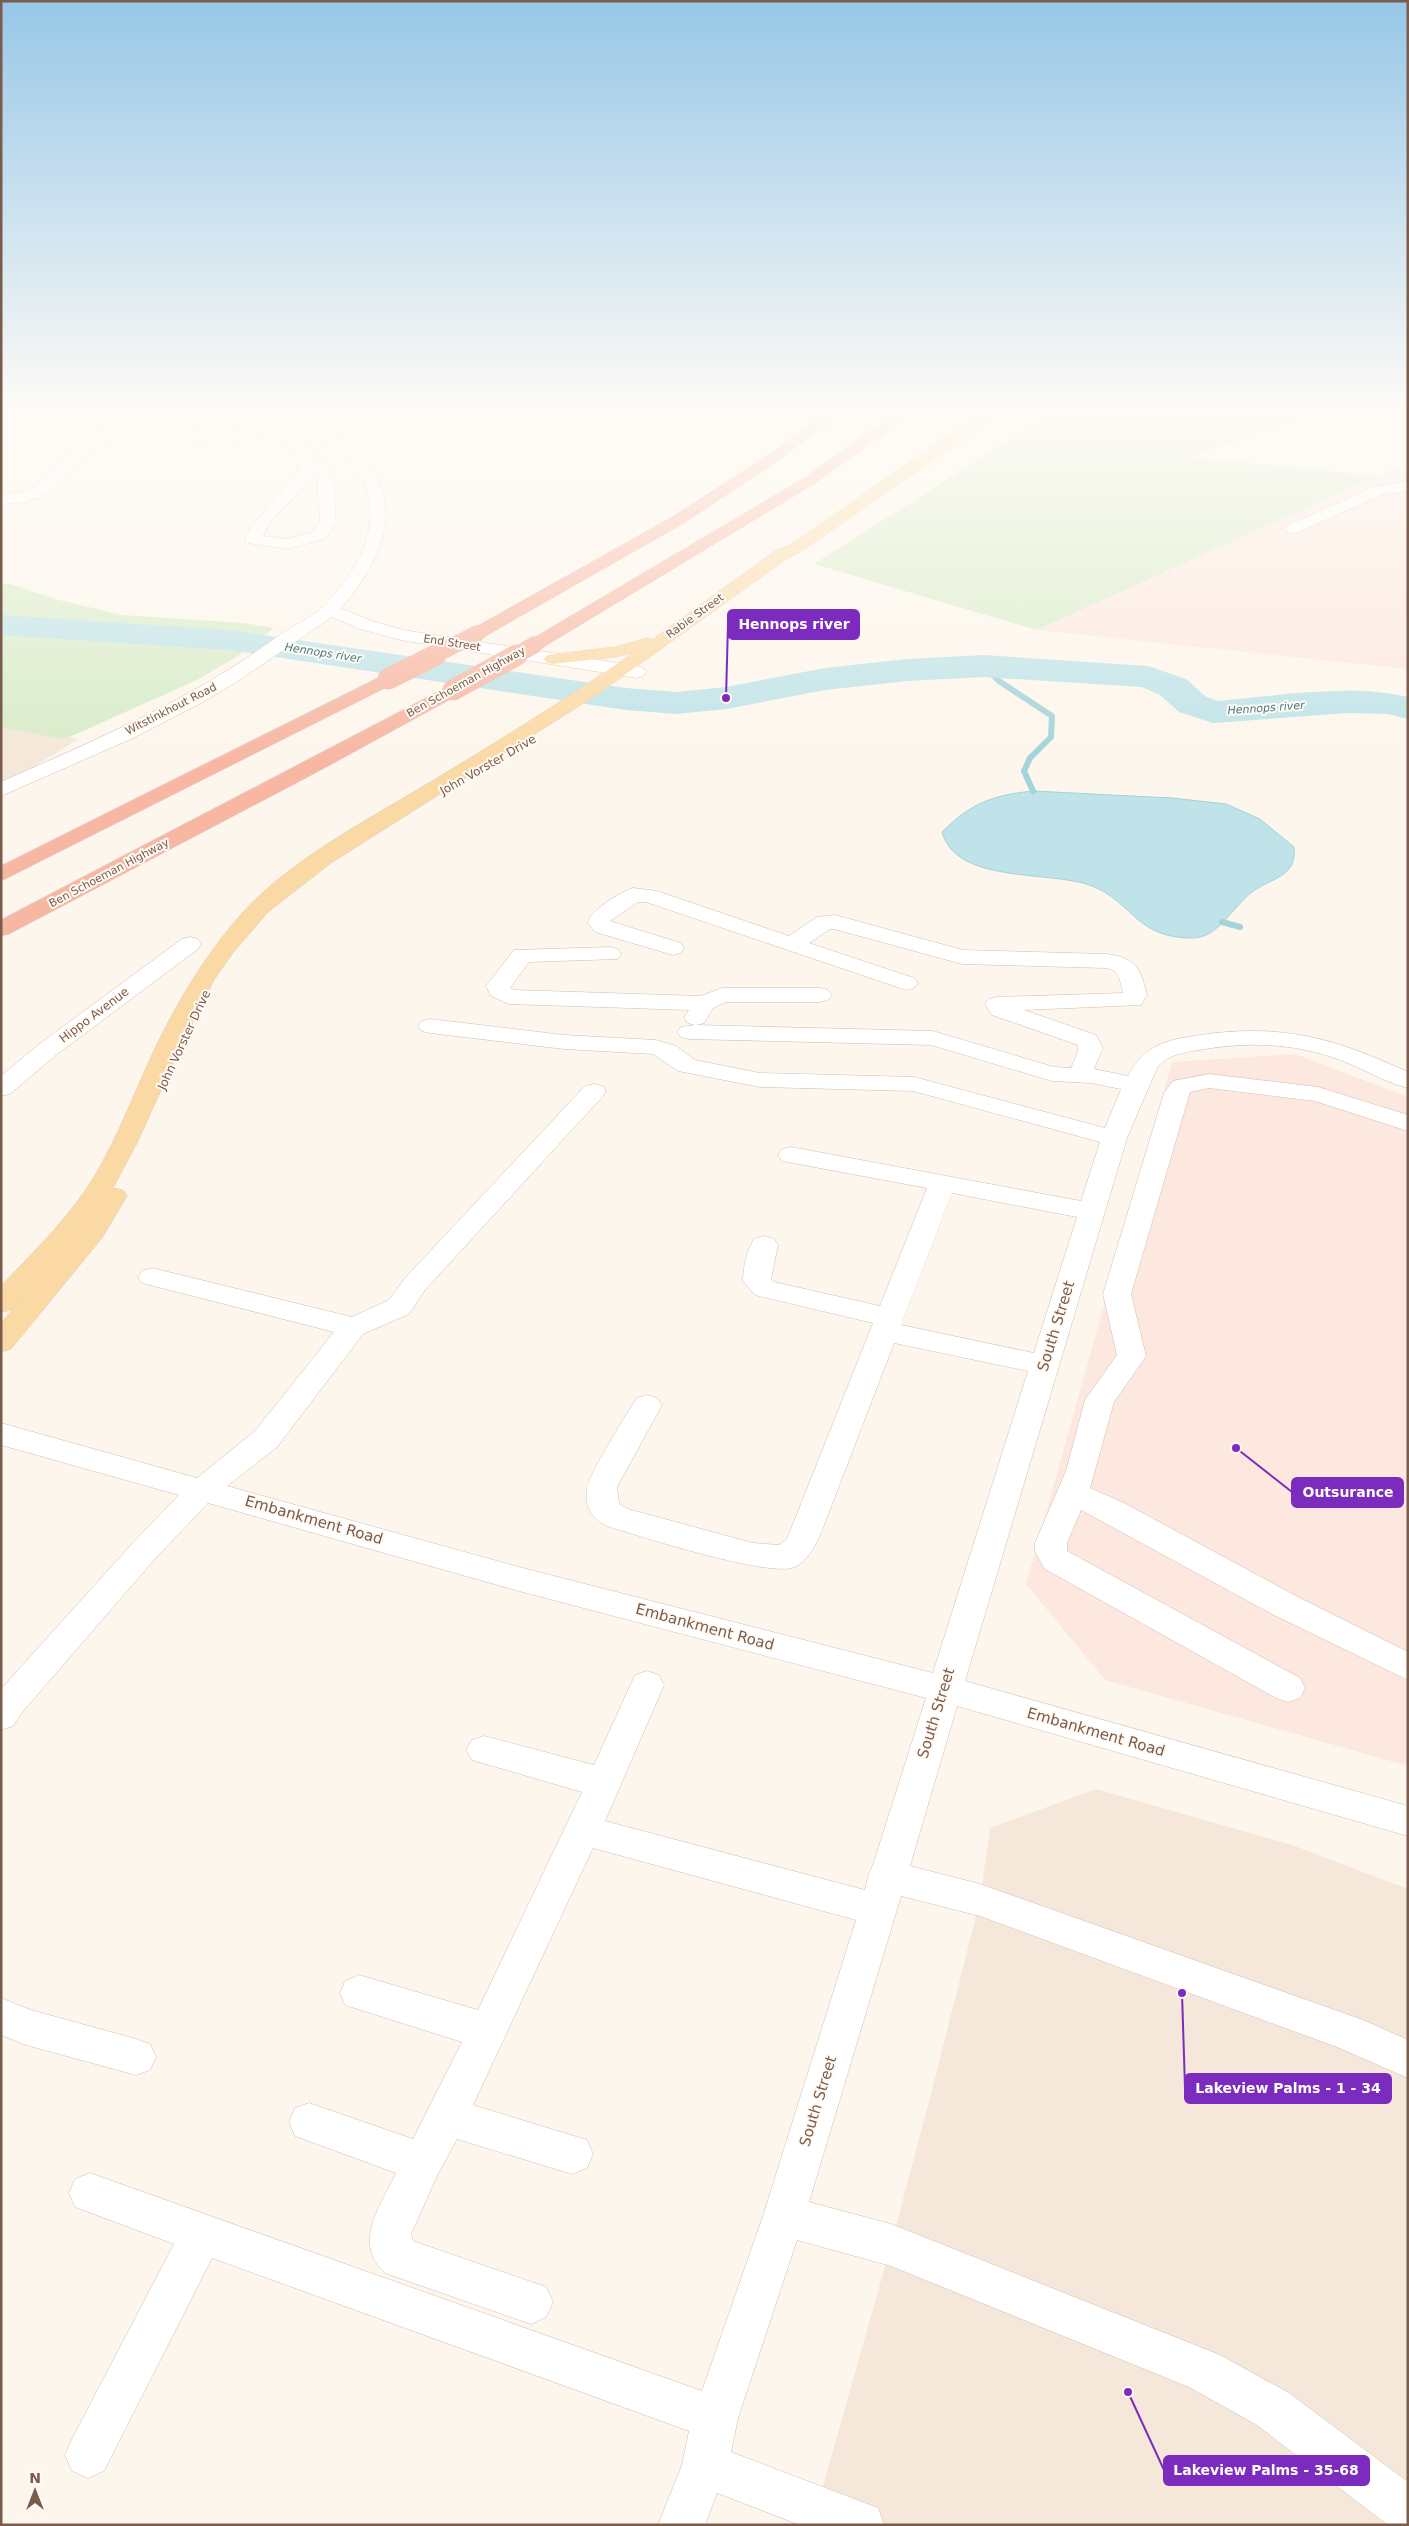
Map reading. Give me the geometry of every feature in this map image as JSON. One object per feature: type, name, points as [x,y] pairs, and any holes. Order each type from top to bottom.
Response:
[{"type":"highway","points":[[1,875],[478,633],[669,525]]},
{"type":"highway","name":"Ben Schoeman Highway","points":[[1,929],[310,768],[453,690],[536,644],[736,525]]},
{"type":"main road","name":"Rabie Street","points":[[620,676],[672,632],[782,554],[796,548],[829,525]]},
{"type":"main road","name":"Rabie Street","points":[[620,676],[717,615],[790,556],[796,548]]},
{"type":"main road","points":[[553,659],[626,650],[647,644],[672,632]]},
{"type":"main road","name":"John Vorster Drive","points":[[1,1342],[92,1232],[112,1201],[140,1143],[190,1021],[210,985],[255,925],[313,872],[576,707],[620,676]]},
{"type":"main road","name":"John Vorster Drive","points":[[1,1303],[68,1230],[94,1198],[125,1142],[179,1021],[194,992],[220,954],[245,923],[274,895],[338,848],[576,707]]},
{"type":"street","points":[[259,525],[254,532],[253,540],[277,544],[290,544],[320,536],[326,525]]},
{"type":"street","name":"Witstinkhout Road","points":[[1,790],[197,698],[330,610],[359,574],[375,542],[379,525]]},
{"type":"street","points":[[1292,528],[1299,525]]},
{"type":"street","name":"End Street","points":[[330,610],[401,635],[553,659],[620,676]]},
{"type":"street","points":[[673,948],[603,926],[599,923],[599,919],[633,895],[649,896],[906,983]]},
{"type":"street","points":[[791,945],[825,922],[834,922],[962,956],[1106,961],[1125,965],[1128,969],[1135,995],[1133,1000],[997,1004],[996,1007],[1000,1010],[1087,1040],[1092,1048],[1080,1076]]},
{"type":"street","name":"Hippo Avenue","points":[[1,1089],[47,1050],[190,944]]},
{"type":"street","points":[[610,954],[522,955],[498,986],[499,992],[510,997],[704,1003],[722,995],[820,995]]},
{"type":"street","points":[[674,1057],[704,1003]]},
{"type":"street","points":[[430,1026],[564,1042],[656,1047],[687,1066],[760,1080],[914,1084],[1114,1138]]},
{"type":"street","points":[[689,1032],[934,1038],[1052,1074],[1080,1076],[1137,1085]]},
{"type":"street","name":"South Street","points":[[681,2525],[705,2465],[715,2418],[784,2216],[881,1892],[1114,1138],[1150,1059],[1175,1047],[1215,1040],[1254,1036],[1287,1037],[1338,1050],[1408,1080]]},
{"type":"street","points":[[1288,1688],[1056,1560],[1051,1552],[1052,1543],[1081,1471],[1100,1400],[1132,1356],[1117,1294],[1176,1093],[1182,1086],[1209,1081],[1318,1094],[1408,1123]]},
{"type":"street","points":[[5,1704],[142,1553],[203,1489],[266,1438],[352,1327],[380,1317],[399,1307],[415,1284],[594,1091]]},
{"type":"street","points":[[791,1155],[1091,1211]]},
{"type":"street","points":[[647,1405],[602,1488],[602,1501],[605,1511],[618,1518],[753,1555],[785,1558],[798,1547],[803,1538],[943,1182]]},
{"type":"street","points":[[764,1245],[757,1281],[765,1288],[887,1325],[1044,1365]]},
{"type":"street","points":[[152,1277],[352,1327]]},
{"type":"street","name":"Embankment Road","points":[[1,1434],[516,1578],[944,1689],[1408,1821]]},
{"type":"street","points":[[1073,1493],[1113,1510],[1284,1605],[1408,1668]]},
{"type":"street","points":[[531,2302],[400,2258],[391,2250],[390,2233],[422,2162],[447,2117],[583,1830],[647,1685]]},
{"type":"street","points":[[484,1750],[604,1783]]},
{"type":"street","points":[[583,1830],[881,1892],[980,1900],[1348,2033],[1408,2060]]},
{"type":"street","points":[[359,1993],[488,2031]]},
{"type":"street","points":[[1,2016],[26,2027],[136,2058]]},
{"type":"street","points":[[447,2117],[572,2154]]},
{"type":"street","points":[[309,2122],[422,2162]]},
{"type":"street","points":[[90,2193],[715,2418]]},
{"type":"street","points":[[784,2216],[891,2245],[1204,2371],[1273,2409],[1408,2511]]},
{"type":"street","points":[[88,2455],[202,2234]]},
{"type":"street","points":[[705,2465],[861,2525]]},
{"type":"shaded area","points":[[1269,525],[1408,525],[1408,669],[1037,630]]},
{"type":"shaded area","points":[[1,724],[79,739],[1,787]]},
{"type":"shaded area","points":[[1295,1054],[1408,1097],[1408,1766],[1105,1680],[1026,1584],[1172,1062]]},
{"type":"shaded area","points":[[1096,1789],[1292,1845],[1408,1889],[1408,2525],[812,2525],[891,2245],[933,2086],[980,1900],[990,1828]]},
{"type":"green space","points":[[876,525],[1269,525],[1037,630],[814,564]]},
{"type":"green space","points":[[1,584],[10,584],[55,599],[122,615],[243,623],[274,628],[241,654],[197,680],[65,739],[1,728]]},
{"type":"water","points":[[1033,791],[1172,798],[1226,804],[1260,819],[1294,847],[1294,856],[1289,869],[1284,874],[1250,894],[1212,932],[1194,938],[1175,937],[1159,933],[1147,926],[1106,893],[1092,886],[1075,881],[1008,873],[985,868],[966,861],[951,849],[942,832],[963,814],[973,807],[994,798]]},
{"type":"waterway","name":"Hennops river","points":[[1,625],[229,640],[626,699],[676,703],[726,698],[825,679],[907,670],[984,666],[1148,677],[1173,687],[1192,704],[1213,712],[1348,702],[1388,703],[1408,708]]},
{"type":"waterway","points":[[984,666],[999,681],[1052,716],[1051,737],[1030,758],[1024,771],[1033,791]]},
{"type":"waterway","points":[[1222,922],[1240,927]]},
{"type":"place","name":"Hennops river","points":[[726,698]]},
{"type":"place","name":"Outsurance","points":[[1236,1448]]},
{"type":"place","name":"Lakeview Palms - 1 - 34","points":[[1182,1993]]},
{"type":"place","name":"Lakeview Palms - 35-68","points":[[1128,2392]]}]
